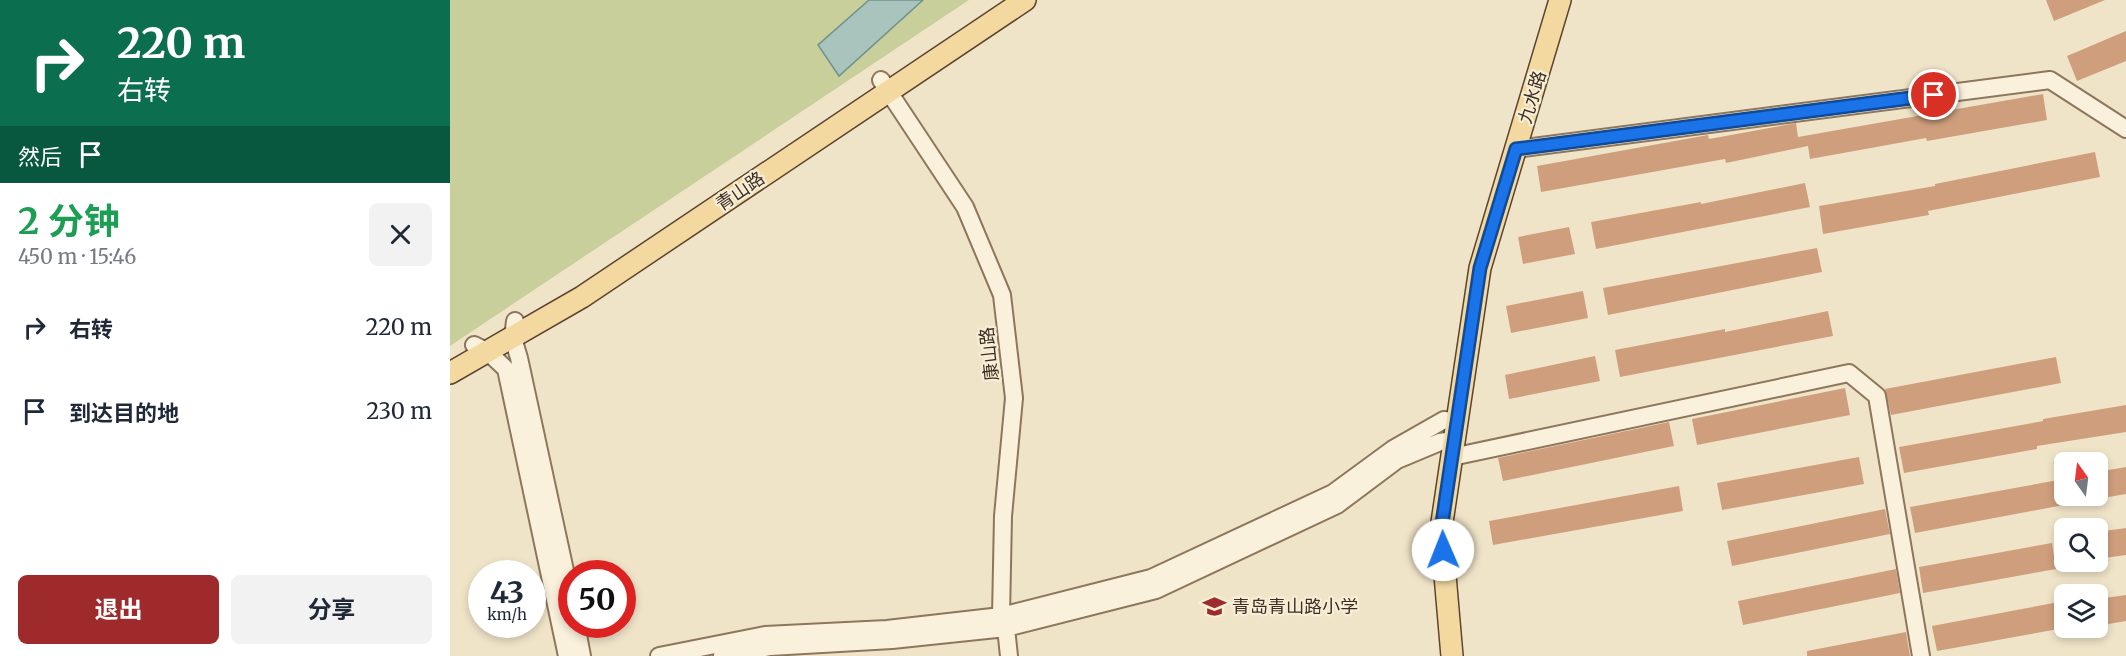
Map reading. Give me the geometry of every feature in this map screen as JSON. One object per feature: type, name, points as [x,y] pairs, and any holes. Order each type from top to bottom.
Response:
[{"type":"main road","name":"青山路","points":[[885,85],[1000,0]]},
{"type":"main road","name":"青山路","points":[[450,373],[574,285],[885,85],[1025,0]]},
{"type":"main road","points":[[1438,656],[1427,529],[1449,436],[1467,265],[1546,0]]},
{"type":"main road","name":"九水路","points":[[1452,656],[1441,530],[1449,436],[1480,268],[1560,0]]},
{"type":"main road","name":"青山路","points":[[450,363],[481,349]]},
{"type":"street","points":[[1516,149],[2050,80],[2126,129]]},
{"type":"street","name":"康山路","points":[[885,85],[965,207],[1002,295],[1014,398],[1003,516],[1003,622],[1009,656]]},
{"type":"street","points":[[514,329],[563,560]]},
{"type":"street","points":[[481,349],[506,369],[567,656]]},
{"type":"street","points":[[722,656],[770,647],[892,640],[1003,622],[1151,578],[1333,493],[1393,448],[1449,436],[1849,373],[1877,396],[1921,656]]},
{"type":"street","points":[[659,656],[765,635],[1003,622]]},
{"type":"street","points":[[579,638],[582,656]]},
{"type":"green space","points":[[450,0],[969,0],[450,346]]},
{"type":"water","points":[[869,0],[923,0],[839,76],[818,45]]},
{"type":"building","points":[[2046,0],[2105,0],[2054,21]]},
{"type":"building","points":[[2126,31],[2126,61],[2077,81],[2067,56]]},
{"type":"building","points":[[2043,94],[2047,120],[1927,141],[1926,138],[1810,159],[1808,146],[1726,163],[1725,159],[1541,192],[1537,166],[1708,135],[1709,139],[1796,123],[1798,137]]},
{"type":"building","points":[[2095,152],[2100,177],[1928,211],[1929,215],[1823,234],[1819,206],[1935,186],[1935,184]]},
{"type":"building","points":[[1805,183],[1810,207],[1596,249],[1591,222],[1701,202],[1701,204]]},
{"type":"building","points":[[1569,227],[1575,254],[1523,264],[1518,237]]},
{"type":"building","points":[[1817,248],[1822,272],[1608,315],[1603,288]]},
{"type":"building","points":[[1583,291],[1588,318],[1511,333],[1506,306]]},
{"type":"building","points":[[1828,311],[1833,336],[1620,377],[1615,350],[1725,329],[1725,332]]},
{"type":"building","points":[[1595,356],[1600,381],[1509,399],[1505,375]]},
{"type":"building","points":[[2056,357],[2061,383],[1891,415],[1885,389]]},
{"type":"building","points":[[1845,388],[1850,415],[1697,445],[1692,419]]},
{"type":"building","points":[[2126,405],[2126,432],[2037,446],[2037,449],[1904,473],[1899,447]]},
{"type":"building","points":[[1669,422],[1674,446],[1503,481],[1498,458]]},
{"type":"building","points":[[1859,457],[1864,484],[1722,510],[1717,483]]},
{"type":"building","points":[[2126,467],[2126,494],[2108,497],[2108,470]]},
{"type":"building","points":[[2054,481],[2054,506],[2058,506],[1915,533],[1910,507]]},
{"type":"building","points":[[1679,486],[1683,511],[1493,545],[1489,521]]},
{"type":"building","points":[[1885,509],[1890,534],[1732,566],[1727,541]]},
{"type":"building","points":[[2126,528],[2126,555],[2108,557],[2108,530]]},
{"type":"building","points":[[2052,543],[2054,556],[2054,569],[1923,593],[1919,567]]},
{"type":"building","points":[[1896,569],[1900,593],[1743,625],[1738,601]]},
{"type":"building","points":[[2126,595],[2126,621],[2108,624],[2108,597]]},
{"type":"building","points":[[2054,603],[2054,630],[1937,651],[1932,626]]},
{"type":"building","points":[[1906,632],[1910,656],[1807,656],[1807,651]]},
{"type":"place","name":"青岛青山路小学","points":[[1214,606]]},
{"type":"route","points":[[1443,550],[1441,530],[1480,268],[1516,149],[1934,95]]}]
